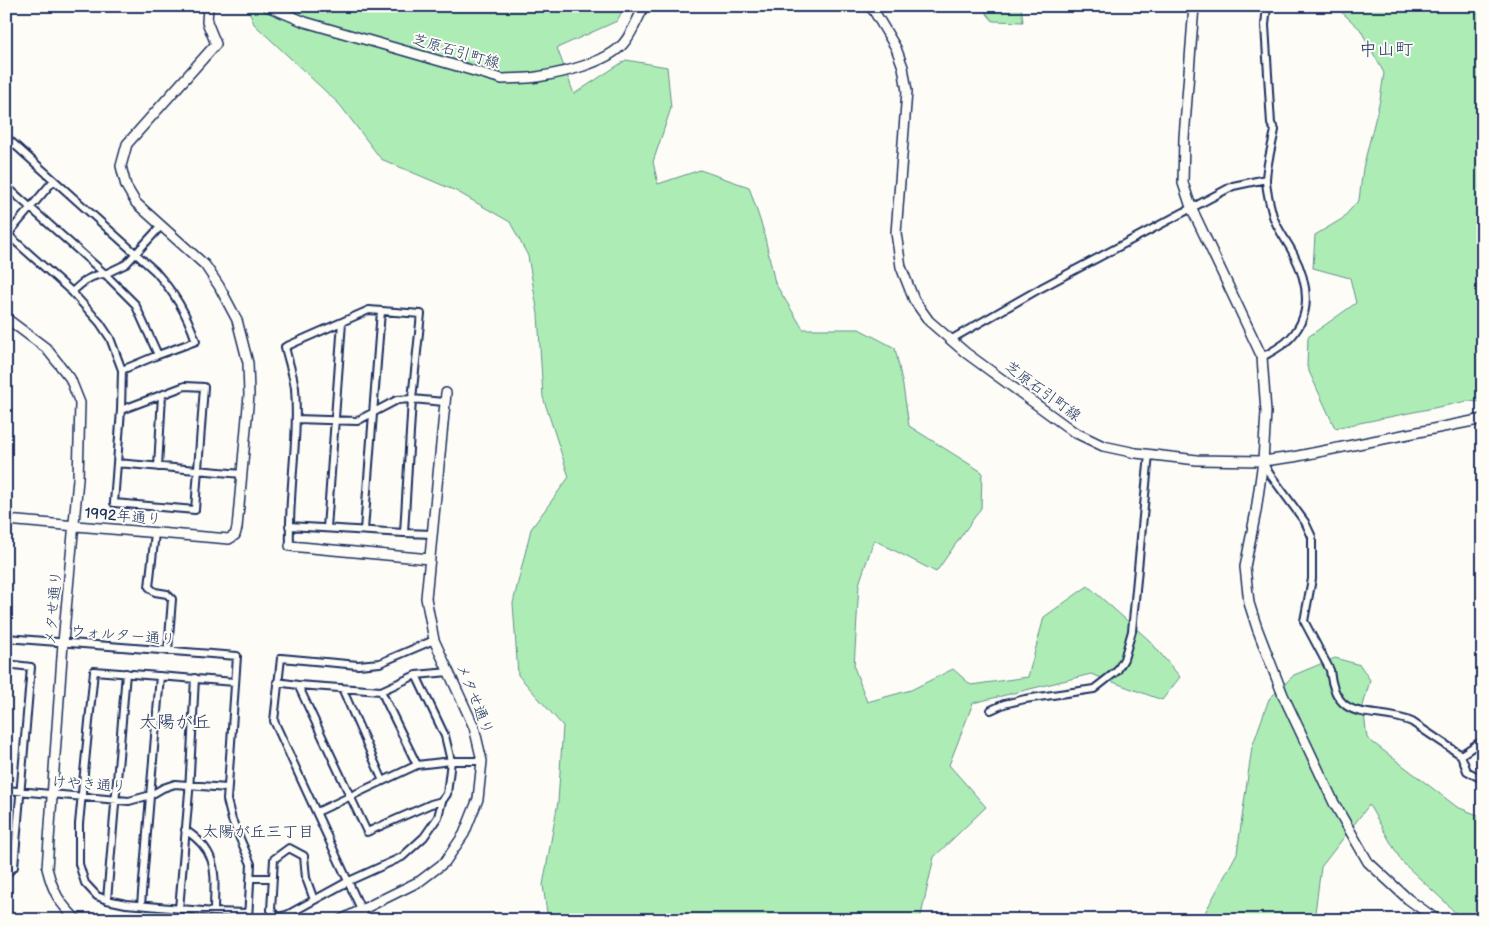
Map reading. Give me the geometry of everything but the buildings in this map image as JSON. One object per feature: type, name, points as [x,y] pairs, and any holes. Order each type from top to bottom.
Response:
[{"type":"street","points":[[117,463],[242,474],[249,395],[248,363],[238,320],[219,286],[204,265],[136,203],[126,186],[121,166],[127,144],[216,44],[207,22],[208,6]]},
{"type":"street","name":"芝原石引町線","points":[[267,6],[305,22],[502,79],[535,78],[598,60],[615,51],[624,43],[644,6]]},
{"type":"street","name":"芝原石引町線","points":[[869,6],[874,11],[896,48],[903,67],[906,91],[896,233],[901,267],[914,300],[930,321],[950,340],[1074,432],[1103,446],[1149,454],[1197,460],[1263,461],[1293,457],[1483,419]]},
{"type":"street","points":[[1194,6],[1184,138],[1183,184],[1191,207],[1262,357],[1266,412],[1263,461],[1246,567],[1249,604],[1283,695],[1334,803],[1368,862],[1408,899],[1438,920]]},
{"type":"street","points":[[1262,357],[1285,343],[1295,332],[1304,318],[1306,306],[1306,292],[1299,263],[1274,218],[1266,179],[1275,130],[1271,124],[1265,25],[1267,6]]},
{"type":"street","points":[[6,137],[155,271],[174,293],[190,322],[196,341],[122,370]]},
{"type":"street","points":[[950,340],[1191,207],[1233,186],[1266,179]]},
{"type":"street","points":[[54,180],[7,233],[72,292],[100,323],[110,338],[122,370],[114,503],[195,510],[204,387],[185,386],[121,410]]},
{"type":"street","points":[[6,186],[105,274],[135,304],[158,355]]},
{"type":"street","points":[[72,292],[86,279],[95,274],[105,274],[126,264],[161,226]]},
{"type":"street","points":[[404,532],[412,399],[421,314],[369,310],[285,347],[294,386],[296,419],[289,526],[290,546],[430,559]]},
{"type":"street","points":[[364,530],[381,310]]},
{"type":"street","name":"メタせ通り","points":[[6,318],[21,328],[50,353],[70,378],[80,403],[78,480],[63,642],[47,868],[52,888],[60,902],[77,920]]},
{"type":"street","points":[[327,528],[342,322]]},
{"type":"street","points":[[158,467],[162,394]]},
{"type":"street","points":[[296,419],[356,421],[397,400],[445,397]]},
{"type":"street","name":"メタせ通り","points":[[341,920],[420,881],[444,862],[464,834],[478,799],[482,761],[474,727],[434,640],[426,598],[445,397]]},
{"type":"street","points":[[991,710],[1004,704],[1025,699],[1094,689],[1116,671],[1124,659],[1132,631],[1149,454]]},
{"type":"street","points":[[1263,461],[1269,473],[1305,522],[1312,536],[1312,579],[1304,622],[1330,670],[1331,679],[1339,699],[1347,708],[1358,712],[1404,718],[1412,722],[1461,755],[1467,770],[1483,780]]},
{"type":"street","name":"1992年通り","points":[[6,520],[229,539],[235,535],[238,528],[242,474]]},
{"type":"street","points":[[289,526],[433,534]]},
{"type":"street","points":[[154,533],[149,587],[154,592],[167,594],[172,599],[168,651]]},
{"type":"street","name":"ウォルター通り","points":[[6,638],[237,656],[235,682]]},
{"type":"street","points":[[366,920],[274,721],[281,658],[358,664],[380,663],[434,640]]},
{"type":"street","points":[[6,664],[31,667],[14,867],[6,874]]},
{"type":"street","points":[[94,671],[235,682],[227,800],[232,820],[251,864],[248,916],[142,906],[107,900],[97,896],[85,883],[79,864],[81,796],[94,671]]},
{"type":"street","points":[[277,682],[381,691],[416,676],[449,672]]},
{"type":"street","points":[[107,900],[126,673]]},
{"type":"street","points":[[142,906],[160,676]]},
{"type":"street","points":[[314,900],[306,878],[304,856],[288,848],[274,859],[271,910],[277,917],[287,915],[349,881],[402,857],[424,837],[438,817],[442,801],[447,794],[451,761],[445,736],[416,676]]},
{"type":"street","points":[[179,909],[195,678]]},
{"type":"street","points":[[298,685],[368,832],[442,801]]},
{"type":"street","points":[[342,688],[383,781]]},
{"type":"street","points":[[381,691],[417,765]]},
{"type":"street","points":[[1461,755],[1483,740]]},
{"type":"street","points":[[317,812],[417,765],[451,761],[482,761]]},
{"type":"street","name":"けやき通り","points":[[6,790],[129,800],[150,795],[175,784],[227,788]]},
{"type":"street","points":[[185,830],[203,843],[212,858],[214,869],[214,912]]},
{"type":"street","points":[[251,878],[273,878]]},
{"type":"green space","points":[[247,6],[625,6],[617,21],[557,48],[574,94],[626,60],[667,67],[671,108],[653,162],[658,184],[700,170],[749,187],[763,229],[775,283],[803,329],[859,329],[895,348],[909,426],[982,472],[981,508],[936,572],[874,540],[859,584],[854,667],[867,702],[911,690],[953,669],[971,685],[1028,677],[1044,617],[1088,586],[1150,641],[1180,677],[1162,700],[1091,674],[973,703],[949,765],[986,807],[934,857],[920,920],[548,920],[543,885],[558,802],[563,726],[518,675],[513,603],[531,529],[569,477],[543,397],[538,314],[528,256],[510,222],[456,191],[381,159],[340,105],[254,24]]},
{"type":"green space","points":[[980,6],[1021,6],[1023,22],[993,21]]},
{"type":"green space","points":[[1335,6],[1483,6],[1483,402],[1468,401],[1335,428],[1307,367],[1308,337],[1356,303],[1350,278],[1313,268],[1315,235],[1342,219],[1359,200],[1363,168],[1380,100],[1384,73],[1360,29]]},
{"type":"green space","points":[[1335,658],[1360,665],[1370,680],[1363,706],[1367,738],[1457,807],[1483,817],[1483,920],[1462,920],[1402,862],[1369,805],[1321,867],[1314,920],[1201,920],[1237,853],[1252,747],[1269,699],[1294,675]]},
{"type":"district","name":"中山町","points":[[1386,49]]},
{"type":"district","name":"太陽が丘","points":[[175,722]]},
{"type":"district","name":"太陽が丘三丁目","points":[[258,831]]}]
